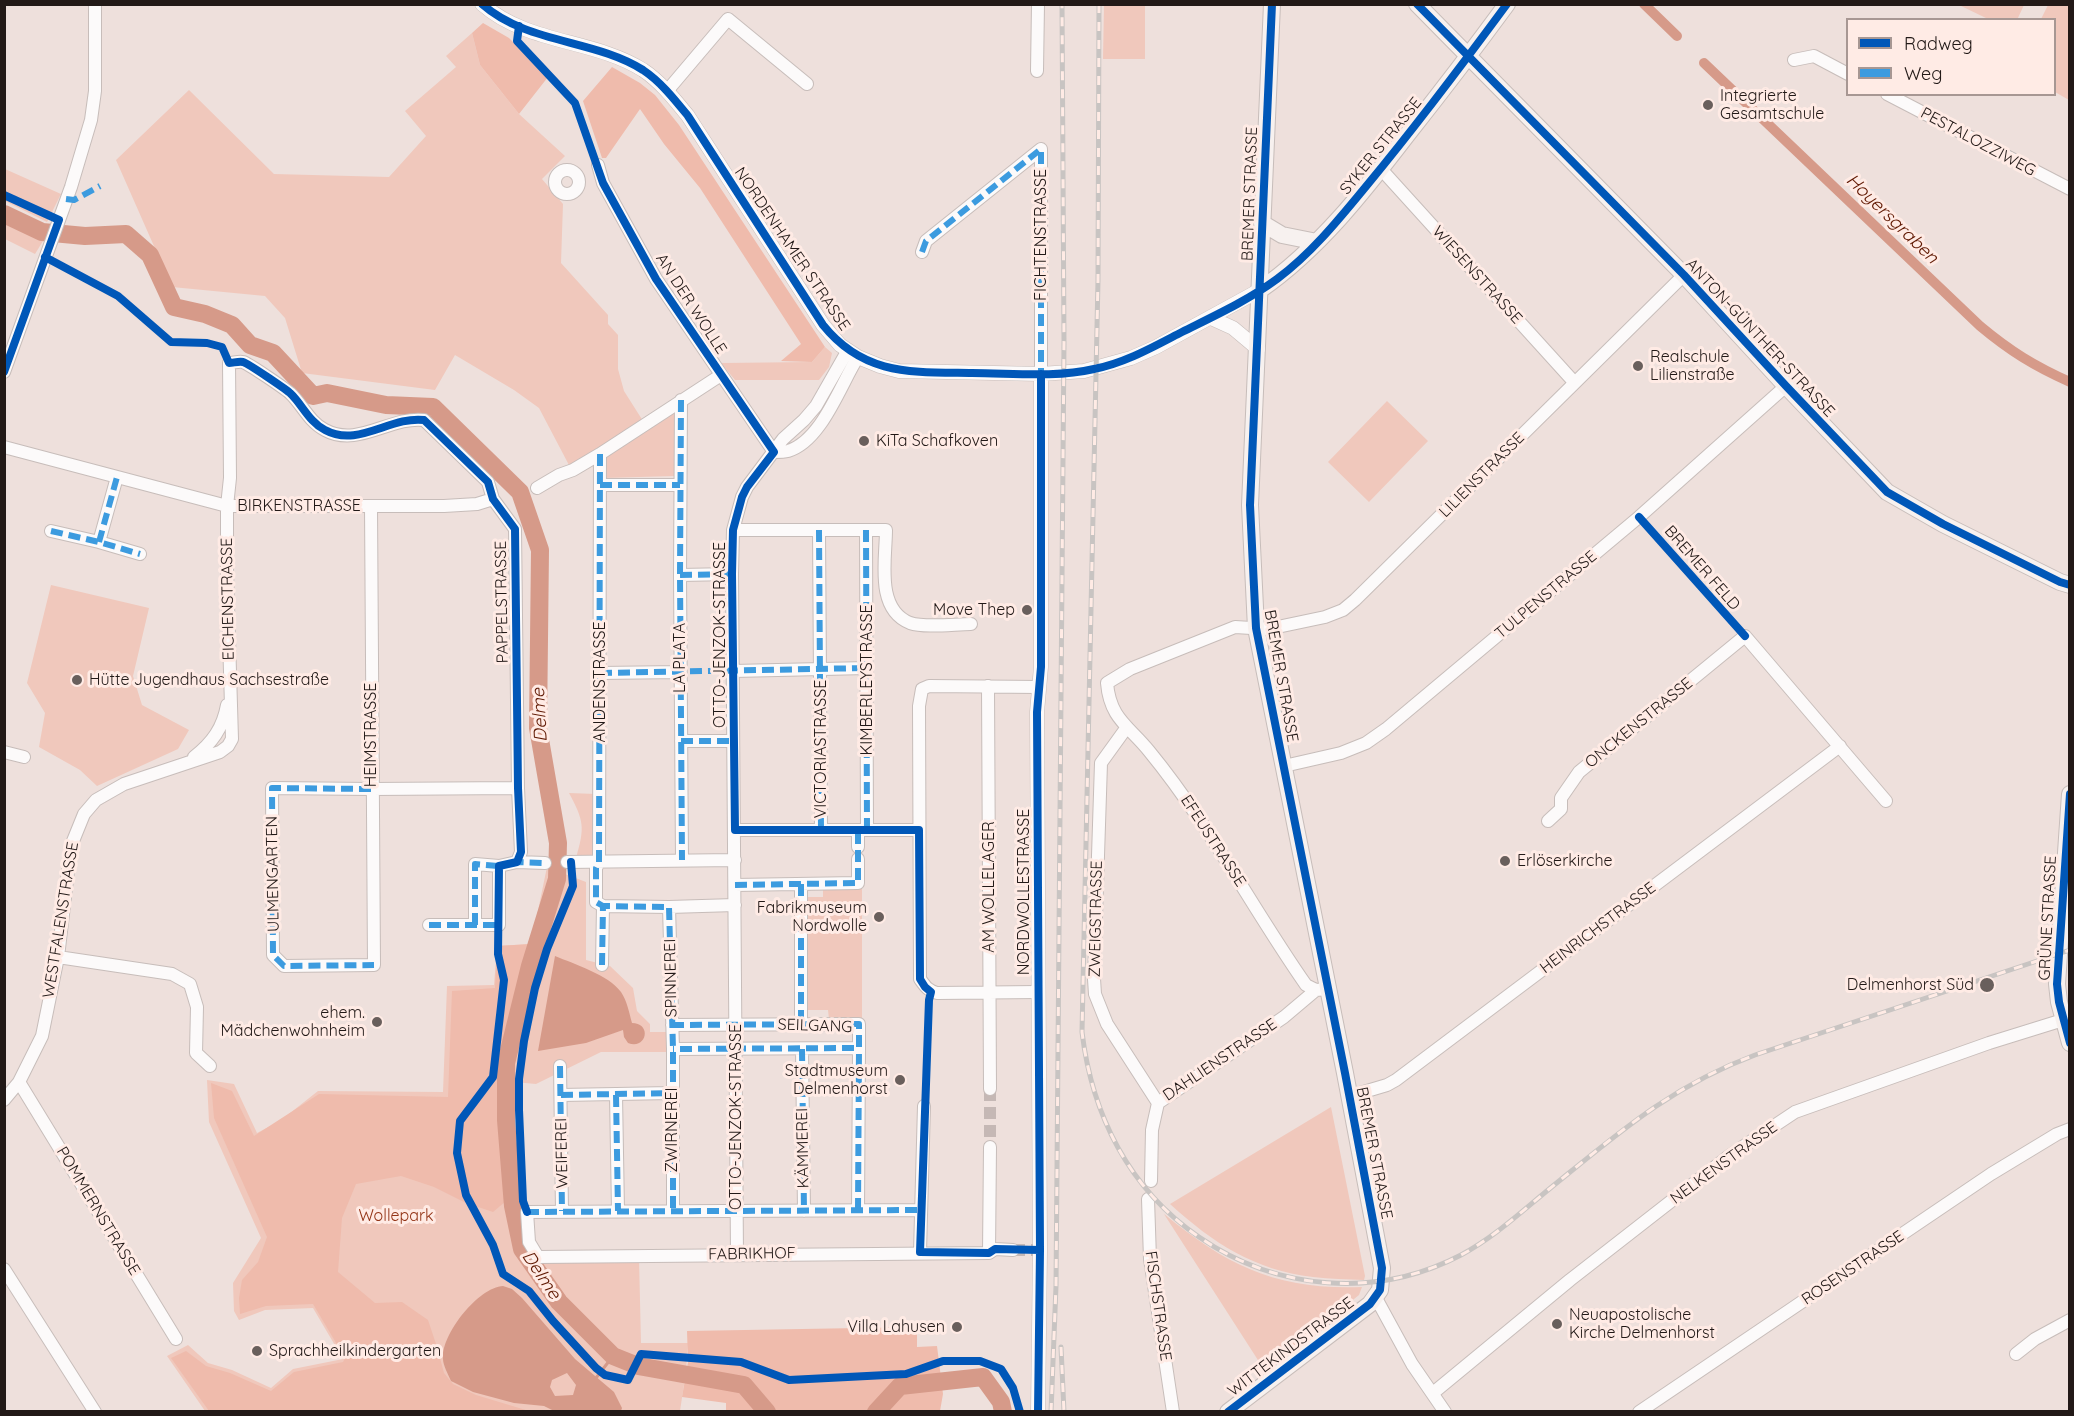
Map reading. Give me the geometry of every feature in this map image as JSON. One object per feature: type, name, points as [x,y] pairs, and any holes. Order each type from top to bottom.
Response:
[{"type":"main road","name":"BREMER STRASSE","points":[[1272,4],[1250,506],[1256,628],[1284,766],[1322,990],[1350,1096],[1382,1268],[1380,1290],[1373,1301]]},
{"type":"main road","name":"ANTON-GÜNTHER-STRASSE","points":[[1417,4],[1684,275],[1785,386],[1887,492],[1943,524],[2070,585]]},
{"type":"main road","name":"SYKER STRASSE","points":[[1260,290],[1292,267],[1317,242],[1381,169],[1507,4]]},
{"type":"main road","points":[[1262,223],[1282,235],[1317,242]]},
{"type":"main road","name":"GRÜNE STRASSE","points":[[2070,794],[2057,964],[2057,984],[2063,1020],[2070,1043]]},
{"type":"main road","name":"WITTEKINDSTRASSE","points":[[1228,1412],[1373,1301]]},
{"type":"street","points":[[4,372],[71,187],[91,120],[95,91],[95,4]]},
{"type":"street","name":"NORDENHAMER STRASSE","points":[[482,4],[499,17],[519,26],[549,38],[597,50],[643,70],[667,91],[688,116],[823,325],[840,345],[880,366],[899,371],[1041,374],[1084,371],[1131,358],[1211,318],[1260,290]]},
{"type":"street","points":[[1037,70],[1038,4]]},
{"type":"street","points":[[667,91],[728,19],[807,84]]},
{"type":"street","points":[[1794,60],[1814,57],[1846,73]]},
{"type":"street","name":"PESTALOZZIWEG","points":[[1891,96],[2070,189]]},
{"type":"street","name":"FICHTENSTRASSE","points":[[922,252],[926,241],[1041,149],[1041,374]]},
{"type":"street","name":"AN DER WOLLE","points":[[598,165],[603,183],[656,279],[774,452]]},
{"type":"street","name":"WIESENSTRASSE","points":[[1381,169],[1574,382]]},
{"type":"street","points":[[578,180],[603,183]]},
{"type":"street","name":"LILIENSTRASSE","points":[[1107,683],[1130,669],[1235,627],[1268,629],[1325,617],[1343,610],[1684,275]]},
{"type":"street","points":[[1211,318],[1233,328],[1258,349]]},
{"type":"street","name":"OTTO-JENZOK-STRASSE","points":[[737,1254],[733,530],[747,487],[783,439],[816,406],[853,353]]},
{"type":"street","name":"PAPPELSTRASSE","points":[[229,363],[243,362],[290,392],[315,423],[326,431],[347,436],[363,434],[396,422],[412,419],[424,420],[488,482],[493,499],[515,529],[518,788],[521,852],[517,862]]},
{"type":"street","name":"EICHENSTRASSE","points":[[228,746],[232,739],[229,692],[227,507],[230,478],[229,363]]},
{"type":"street","name":"NORDWOLLESTRASSE","points":[[1038,1412],[1036,712],[1039,687],[1042,511],[1041,374]]},
{"type":"street","points":[[537,488],[559,474],[573,470],[600,454],[721,375]]},
{"type":"street","name":"TULPENSTRASSE","points":[[1284,766],[1341,753],[1365,743],[1386,729],[1639,517],[1785,386]]},
{"type":"street","name":"LA PLATA","points":[[681,399],[682,860]]},
{"type":"street","name":"BIRKENSTRASSE","points":[[4,447],[227,507],[444,506],[477,504],[493,499]]},
{"type":"street","name":"ANDENSTRASSE","points":[[600,454],[599,862],[596,868],[596,902],[603,906]]},
{"type":"street","points":[[99,542],[117,477]]},
{"type":"street","points":[[600,485],[680,485]]},
{"type":"street","name":"HEIMSTRASSE","points":[[371,506],[371,789],[374,965]]},
{"type":"street","points":[[733,530],[886,530],[885,590],[893,611],[910,623],[971,624]]},
{"type":"street","name":"VICTORIASTRASSE","points":[[819,530],[821,830]]},
{"type":"street","name":"KIMBERLEYSTRASSE","points":[[801,884],[858,883],[867,668],[866,530]]},
{"type":"street","points":[[51,531],[140,554]]},
{"type":"street","points":[[680,575],[732,574]]},
{"type":"street","name":"ONCKENSTRASSE","points":[[1548,820],[1561,809],[1561,798],[1579,772],[1745,636],[1840,746]]},
{"type":"street","points":[[820,668],[867,668]]},
{"type":"street","name":"VICTORIASTRASSE","points":[[733,671],[820,668]]},
{"type":"street","points":[[600,673],[680,672]]},
{"type":"street","name":"EFEUSTRASSE","points":[[1107,683],[1108,698],[1114,712],[1180,789],[1306,985],[1322,990]]},
{"type":"street","points":[[1038,992],[932,992],[920,979],[919,699],[922,689],[929,686],[1039,687]]},
{"type":"street","name":"AM WOLLELAGER","points":[[988,686],[990,1089]]},
{"type":"street","name":"EICHENSTRASSE","points":[[214,739],[225,717],[229,692]]},
{"type":"street","name":"ZWEIGSTRASSE","points":[[1127,727],[1101,764],[1094,979],[1098,1003],[1107,1024],[1158,1103]]},
{"type":"street","name":"WESTFALENSTRASSE","points":[[188,761],[214,739]]},
{"type":"street","points":[[681,741],[733,741]]},
{"type":"street","name":"WESTFALENSTRASSE","points":[[4,1100],[19,1082],[42,1036],[58,957],[70,846],[84,814],[96,800],[124,784],[220,752],[228,746]]},
{"type":"street","points":[[1840,746],[1886,801]]},
{"type":"street","name":"HEINRICHSTRASSE","points":[[1350,1096],[1396,1080],[1840,746]]},
{"type":"street","points":[[4,752],[24,758]]},
{"type":"street","name":"ULMENGARTEN","points":[[371,789],[272,788],[273,955],[284,966],[374,965]]},
{"type":"street","points":[[371,789],[518,788]]},
{"type":"street","points":[[735,830],[919,830]]},
{"type":"street","points":[[567,862],[735,860]]},
{"type":"street","points":[[475,925],[476,864],[499,866],[517,862],[545,863]]},
{"type":"street","points":[[429,925],[499,925],[499,866]]},
{"type":"street","points":[[735,885],[801,884],[801,1024]]},
{"type":"street","points":[[602,965],[603,906],[735,905]]},
{"type":"street","name":"SPINNEREI","points":[[669,906],[673,1049]]},
{"type":"street","points":[[58,957],[172,974],[190,984],[197,1007],[196,1053],[210,1066]]},
{"type":"street","name":"DAHLIENSTRASSE","points":[[1151,1181],[1152,1130],[1158,1103],[1322,990]]},
{"type":"street","name":"NELKENSTRASSE","points":[[1433,1393],[1570,1280],[1729,1155],[1795,1112],[1989,1043],[2063,1020]]},
{"type":"street","name":"SEILGANG","points":[[672,1025],[859,1024],[859,1048],[673,1049]]},
{"type":"street","points":[[858,1210],[859,1048]]},
{"type":"street","name":"ZWIRNEREI","points":[[673,1049],[673,1211]]},
{"type":"street","name":"KÄMMEREI","points":[[802,1049],[804,1211]]},
{"type":"street","name":"WEIFEREI","points":[[560,1066],[562,1212]]},
{"type":"street","name":"POMMERNSTRASSE","points":[[19,1082],[176,1339]]},
{"type":"street","name":"WEIFEREI","points":[[561,1095],[672,1094]]},
{"type":"street","points":[[616,1095],[618,1211]]},
{"type":"street","points":[[920,1252],[924,1106]]},
{"type":"street","name":"ROSENSTRASSE","points":[[1639,1412],[1991,1174],[2057,1134],[2070,1129]]},
{"type":"street","points":[[989,1252],[990,1147]]},
{"type":"street","name":"FISCHSTRASSE","points":[[1148,1199],[1150,1259],[1173,1412]]},
{"type":"street","points":[[562,1212],[736,1210]]},
{"type":"street","name":"KÄMMEREI","points":[[736,1210],[921,1210]]},
{"type":"street","name":"FABRIKHOF","points":[[562,1212],[527,1212],[529,1242],[538,1257],[1013,1250]]},
{"type":"street","points":[[4,1269],[95,1412]]},
{"type":"street","points":[[1373,1301],[1445,1412]]},
{"type":"street","points":[[2016,1354],[2034,1339],[2070,1320]]},
{"type":"green space","points":[[1104,5],[1145,5],[1145,59],[1103,59]]},
{"type":"green space","points":[[1959,5],[2024,5],[2018,18],[1986,18]]},
{"type":"green space","points":[[2048,5],[2069,5],[2069,100],[2056,93],[2056,18],[2042,18]]},
{"type":"green space","points":[[472,33],[480,65],[519,114],[565,156],[542,179],[563,204],[561,263],[608,315],[608,324],[618,335],[618,369],[624,391],[643,421],[570,467],[539,408],[514,390],[455,355],[435,390],[302,373],[285,318],[265,296],[172,287],[116,160],[189,90],[274,174],[389,177],[426,136],[405,111],[456,67],[446,56]]},
{"type":"green space","points":[[5,169],[61,194],[47,222],[5,201]]},
{"type":"green space","points":[[4,222],[43,241],[35,254],[5,239]]},
{"type":"green space","points":[[825,347],[832,353],[829,367],[819,380],[735,380],[721,363],[812,362]]},
{"type":"green space","points":[[1387,401],[1428,441],[1369,502],[1328,462]]},
{"type":"green space","points":[[674,413],[675,476],[603,478],[603,456]]},
{"type":"green space","points":[[51,585],[149,608],[133,676],[142,705],[189,730],[178,749],[97,786],[80,770],[39,747],[45,713],[27,683]]},
{"type":"green space","points":[[569,793],[596,794],[596,858],[576,858],[582,824]]},
{"type":"green space","name":"Wollepark","points":[[547,867],[586,882],[586,960],[610,966],[633,988],[637,1011],[650,1024],[650,1032],[666,1032],[666,1052],[601,1052],[536,1084],[514,1082],[515,1146],[520,1207],[526,1243],[537,1259],[639,1258],[641,1343],[688,1343],[680,1411],[205,1411],[167,1356],[188,1345],[208,1363],[232,1370],[271,1388],[293,1369],[343,1359],[313,1308],[265,1310],[239,1320],[234,1311],[233,1283],[261,1238],[209,1122],[207,1080],[234,1084],[257,1133],[280,1121],[318,1091],[443,1092],[447,986],[494,985],[497,946],[531,944]]},
{"type":"green space","points":[[823,888],[862,888],[862,1019],[829,1019],[828,1010],[808,1010],[808,897],[823,897]]},
{"type":"green space","points":[[1331,1107],[1364,1280],[1319,1278],[1272,1268],[1253,1261],[1202,1231],[1170,1204]]},
{"type":"green space","points":[[1164,1214],[1210,1248],[1256,1272],[1304,1284],[1362,1287],[1359,1295],[1265,1371]]},
{"type":"shaded area","points":[[483,23],[509,38],[548,77],[519,114],[480,65],[472,33]]},
{"type":"shaded area","points":[[612,67],[640,83],[655,95],[679,125],[825,347],[812,362],[781,361],[801,344],[700,188],[664,144],[640,109],[606,158],[602,158],[583,101]]},
{"type":"shaded area","points":[[531,944],[513,1002],[503,1062],[501,1097],[506,1201],[493,1212],[401,1176],[356,1184],[342,1218],[338,1272],[375,1303],[402,1302],[428,1320],[444,1373],[453,1384],[476,1395],[529,1411],[209,1411],[171,1358],[186,1351],[206,1366],[230,1373],[271,1391],[294,1372],[343,1362],[345,1358],[313,1304],[266,1306],[240,1314],[239,1298],[242,1280],[258,1262],[267,1237],[214,1118],[211,1083],[232,1091],[254,1136],[319,1094],[448,1097],[452,991],[495,988],[497,946]]},
{"type":"shaded area","points":[[555,956],[591,971],[615,986],[625,999],[632,1023],[638,1024],[645,1031],[643,1040],[634,1044],[628,1043],[623,1030],[586,1043],[538,1051]]},
{"type":"shaded area","points":[[503,1286],[512,1289],[522,1298],[575,1359],[614,1392],[622,1408],[621,1411],[554,1411],[544,1406],[514,1403],[473,1392],[451,1381],[443,1359],[448,1337],[473,1303],[493,1288]],"holes":[[[567,1373],[576,1385],[573,1395],[555,1396],[550,1387],[552,1380]]]},
{"type":"shaded area","points":[[917,1327],[917,1347],[937,1346],[943,1394],[940,1411],[726,1411],[726,1403],[682,1397],[688,1362],[687,1331]]},
{"type":"waterway","name":"Hoyersgraben","points":[[1644,4],[1677,36]]},
{"type":"waterway","name":"Hoyersgraben","points":[[1704,63],[1980,326],[2023,357],[2070,382]]},
{"type":"waterway","name":"Delme","points":[[4,214],[42,232],[85,236],[126,234],[150,255],[174,307],[205,314],[232,325],[250,345],[273,353],[313,396],[327,393],[386,405],[433,407],[520,492],[540,550],[538,728],[558,843],[557,879],[530,966],[506,1063],[506,1120],[513,1206],[522,1249],[559,1302],[613,1356],[638,1366],[744,1385],[767,1412]]},
{"type":"waterway","points":[[596,1378],[613,1356]]},
{"type":"waterway","name":"Delme","points":[[876,1412],[900,1386],[983,1377],[1001,1402],[1003,1412]]},
{"type":"tunnel","points":[[990,1089],[990,1147]]},
{"type":"tunnel","points":[[1013,1250],[1033,1250]]},
{"type":"railway","points":[[1051,1412],[1056,1286],[1064,341],[1062,4]]},
{"type":"railway","points":[[1099,4],[1098,280],[1082,1032],[1095,1092],[1118,1148],[1134,1173],[1174,1218],[1199,1237],[1229,1255],[1261,1269],[1294,1278],[1328,1283],[1362,1283],[1396,1278],[1429,1269],[1461,1255],[1484,1241],[1621,1131],[1671,1097],[1725,1067],[2070,950]]},
{"type":"railway","points":[[1061,1347],[1064,1412]]},
{"type":"marked path","points":[[922,252],[926,241],[1041,149],[1041,374]]},
{"type":"marked path","points":[[66,199],[74,200],[100,186]]},
{"type":"marked path","points":[[681,400],[682,860]]},
{"type":"marked path","points":[[600,454],[599,862],[596,868],[596,902],[603,906]]},
{"type":"marked path","points":[[99,542],[117,477]]},
{"type":"marked path","points":[[600,485],[680,485]]},
{"type":"marked path","points":[[819,530],[821,830]]},
{"type":"marked path","points":[[866,530],[867,830]]},
{"type":"marked path","points":[[51,531],[140,554]]},
{"type":"marked path","points":[[680,575],[732,574]]},
{"type":"marked path","points":[[600,673],[867,668]]},
{"type":"marked path","points":[[681,741],[733,741]]},
{"type":"marked path","points":[[371,789],[272,788],[273,955],[284,966],[374,965]]},
{"type":"marked path","points":[[735,885],[858,883],[858,830]]},
{"type":"marked path","points":[[512,864],[517,862],[545,863]]},
{"type":"marked path","points":[[475,925],[475,864],[499,866]]},
{"type":"marked path","points":[[801,884],[801,1024]]},
{"type":"marked path","points":[[602,965],[603,906],[669,907],[673,1049],[673,1211]]},
{"type":"marked path","points":[[429,925],[499,925]]},
{"type":"marked path","points":[[672,1025],[859,1024],[859,1048],[673,1049]]},
{"type":"marked path","points":[[858,1210],[859,1048]]},
{"type":"marked path","points":[[802,1049],[804,1211]]},
{"type":"marked path","points":[[560,1066],[562,1211]]},
{"type":"marked path","points":[[561,1095],[672,1093]]},
{"type":"marked path","points":[[616,1095],[618,1211]]},
{"type":"marked path","points":[[527,1212],[921,1210]]},
{"type":"cycle path","points":[[482,4],[519,27],[604,52],[643,70],[656,80],[688,116],[823,325],[839,342],[855,354],[890,368],[909,371],[1033,374],[1079,372],[1128,359],[1230,308],[1290,269],[1347,210],[1421,118],[1507,4]]},
{"type":"cycle path","points":[[1228,1412],[1370,1304],[1380,1290],[1382,1268],[1256,628],[1250,505],[1272,4]]},
{"type":"cycle path","points":[[1417,4],[1684,275],[1887,492],[1943,524],[2070,585]]},
{"type":"cycle path","points":[[519,26],[517,41],[575,103],[603,183],[656,279],[774,452],[747,487],[733,530],[735,830],[919,830],[920,979],[931,992],[920,1252],[989,1253],[995,1249],[1040,1250]]},
{"type":"cycle path","points":[[4,195],[59,220],[4,372]]},
{"type":"cycle path","points":[[45,257],[118,296],[171,342],[207,343],[222,347],[229,363],[243,362],[281,386],[294,397],[310,418],[325,430],[337,435],[362,434],[399,422],[424,420],[488,482],[493,499],[515,529],[518,788],[521,852],[517,862],[499,866],[498,954],[504,980],[493,1077],[460,1121],[457,1153],[466,1195],[493,1245],[503,1274],[529,1291],[553,1321],[605,1375],[628,1380],[641,1354],[741,1362],[789,1380],[906,1374],[943,1361],[980,1361],[1001,1369],[1013,1388],[1020,1412]]},
{"type":"cycle path","points":[[1038,1412],[1040,1250],[1037,712],[1041,667],[1041,374]]},
{"type":"cycle path","name":"BREMER FELD","points":[[1639,517],[1745,636]]},
{"type":"cycle path","points":[[2070,794],[2057,984],[2059,1002],[2070,1043]]},
{"type":"cycle path","points":[[527,1212],[523,1201],[519,1079],[535,988],[547,949],[573,886],[571,862]]},
{"type":"place","name":"Integrierte Gesamtschule","points":[[1708,105]]},
{"type":"place","name":"Realschule Lilienstraße","points":[[1638,366]]},
{"type":"place","name":"KiTa Schafkoven","points":[[864,441]]},
{"type":"place","name":"Move Thep","points":[[1027,610]]},
{"type":"place","name":"Hütte Jugendhaus Sachsestraße","points":[[77,680]]},
{"type":"place","name":"Erlöserkirche","points":[[1505,861]]},
{"type":"place","name":"Fabrikmuseum Nordwolle","points":[[879,917]]},
{"type":"place","name":"Delmenhorst Süd","points":[[1987,985]]},
{"type":"place","name":"ehem. Mädchenwohnheim","points":[[377,1022]]},
{"type":"place","name":"Stadtmuseum Delmenhorst","points":[[900,1080]]},
{"type":"place","name":"Neuapostolische Kirche Delmenhorst","points":[[1557,1324]]},
{"type":"place","name":"Villa Lahusen","points":[[957,1327]]},
{"type":"place","name":"Sprachheilkindergarten","points":[[257,1351]]}]
